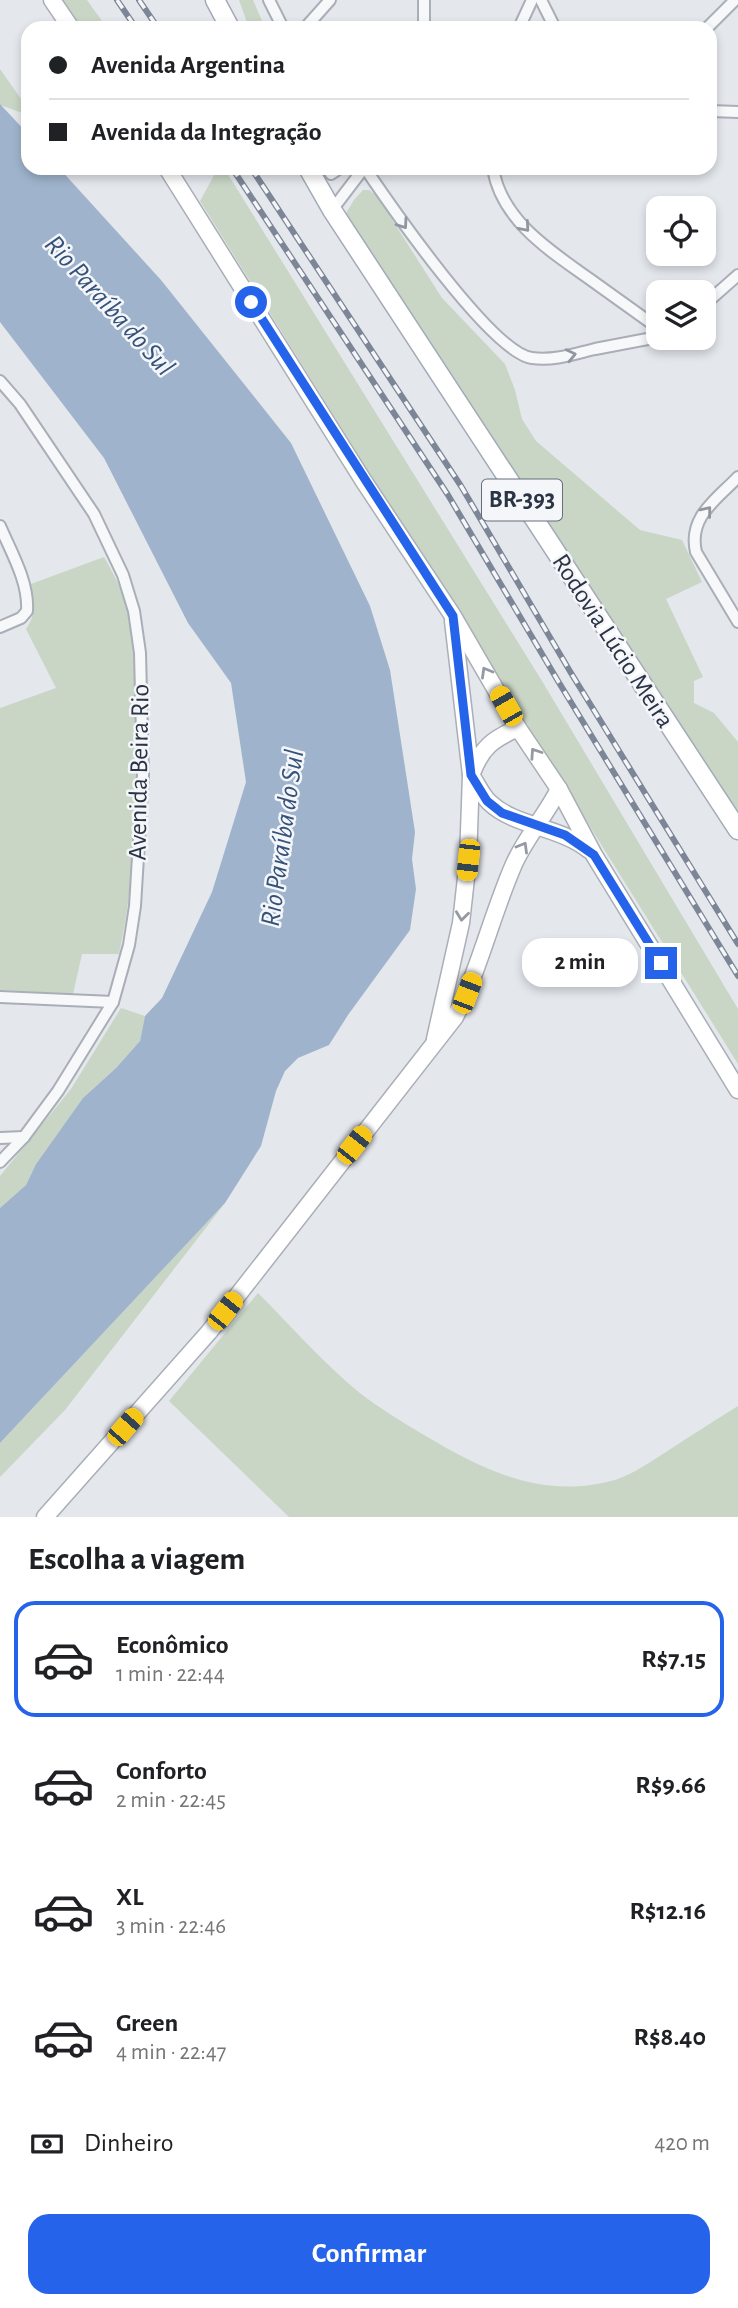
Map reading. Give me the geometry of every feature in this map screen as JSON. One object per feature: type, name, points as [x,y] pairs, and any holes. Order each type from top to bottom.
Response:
[{"type":"main road","points":[[215,0],[226,21]]},
{"type":"main road","name":"Rodovia Lúcio Meira","points":[[312,175],[332,210],[738,830]]},
{"type":"street","points":[[52,0],[66,21]]},
{"type":"street","points":[[269,0],[280,21]]},
{"type":"street","points":[[311,21],[330,0]]},
{"type":"street","points":[[424,0],[424,21]]},
{"type":"street","points":[[522,21],[531,0]]},
{"type":"street","points":[[541,0],[552,21]]},
{"type":"street","points":[[714,21],[735,0]]},
{"type":"street","points":[[717,111],[738,112]]},
{"type":"street","points":[[171,175],[363,480],[453,616],[518,727],[559,789],[594,855],[738,1090]]},
{"type":"street","points":[[332,210],[359,175]]},
{"type":"street","points":[[369,175],[417,244],[455,290],[505,343],[529,358],[556,358],[646,339]]},
{"type":"street","points":[[495,175],[505,202],[527,231],[549,251],[646,320]]},
{"type":"street","points":[[716,294],[738,275]]},
{"type":"street","name":"Avenida Beira Rio","points":[[0,381],[20,404],[94,514],[123,575],[134,611],[140,653],[143,775],[135,906],[129,945],[113,1002],[58,1091],[24,1138],[0,1162]]},
{"type":"street","points":[[738,477],[702,513],[693,539],[696,552],[738,622]]},
{"type":"street","points":[[0,526],[25,589],[27,611],[21,618],[0,627]]},
{"type":"street","points":[[435,1041],[461,923],[468,860],[471,775],[453,616]]},
{"type":"street","points":[[471,775],[479,755],[491,742],[518,727]]},
{"type":"street","points":[[471,775],[487,801],[502,813],[565,835],[594,855]]},
{"type":"street","points":[[45,1517],[209,1332],[455,1017],[488,939],[500,898],[516,860],[559,789]]},
{"type":"street","points":[[0,996],[113,1002]]},
{"type":"street","points":[[0,1138],[24,1138]]},
{"type":"green space","points":[[60,0],[87,0],[102,21],[74,21]]},
{"type":"green space","points":[[239,0],[253,0],[262,21],[246,21]]},
{"type":"green space","points":[[0,69],[21,99],[21,112],[0,105]]},
{"type":"green space","points":[[214,175],[228,175],[542,681],[738,1009],[738,1064],[200,201]]},
{"type":"green space","points":[[363,190],[369,190],[377,196],[442,298],[505,364],[522,419],[536,441],[640,530],[682,540],[702,582],[666,599],[703,677],[694,681],[694,703],[714,713],[738,742],[738,815],[346,213]]},
{"type":"green space","points":[[104,557],[130,612],[136,649],[135,828],[130,891],[119,954],[82,954],[73,994],[0,990],[0,708],[56,688],[26,629],[33,612],[31,584]]},
{"type":"green space","points":[[121,1008],[145,1016],[140,1041],[116,1068],[83,1098],[36,1164],[26,1185],[0,1208],[0,1176],[71,1089]]},
{"type":"green space","points":[[225,1203],[65,1410],[0,1477],[0,1443]]},
{"type":"green space","points":[[258,1293],[308,1345],[369,1400],[469,1460],[515,1478],[539,1484],[588,1485],[615,1480],[641,1468],[738,1406],[738,1517],[289,1517],[169,1401]]},
{"type":"water","name":"Rio Paraíba do Sul","points":[[0,104],[21,126],[21,175],[65,175],[161,280],[291,443],[370,606],[390,670],[415,832],[412,859],[416,889],[410,930],[329,1045],[298,1058],[285,1071],[276,1091],[261,1146],[225,1203],[0,1443],[0,1208],[26,1185],[36,1164],[83,1098],[116,1068],[140,1041],[145,1016],[162,998],[212,892],[246,782],[231,683],[188,623],[104,458],[0,322]]},
{"type":"railway","points":[[117,0],[131,21]]},
{"type":"railway","points":[[139,0],[153,21]]},
{"type":"railway","points":[[237,175],[448,495],[738,976]]},
{"type":"railway","points":[[256,175],[461,486],[571,673],[738,944]]},
{"type":"route","points":[[251,302],[363,480],[453,616],[471,775],[487,801],[502,813],[565,835],[594,855],[661,963]]}]
